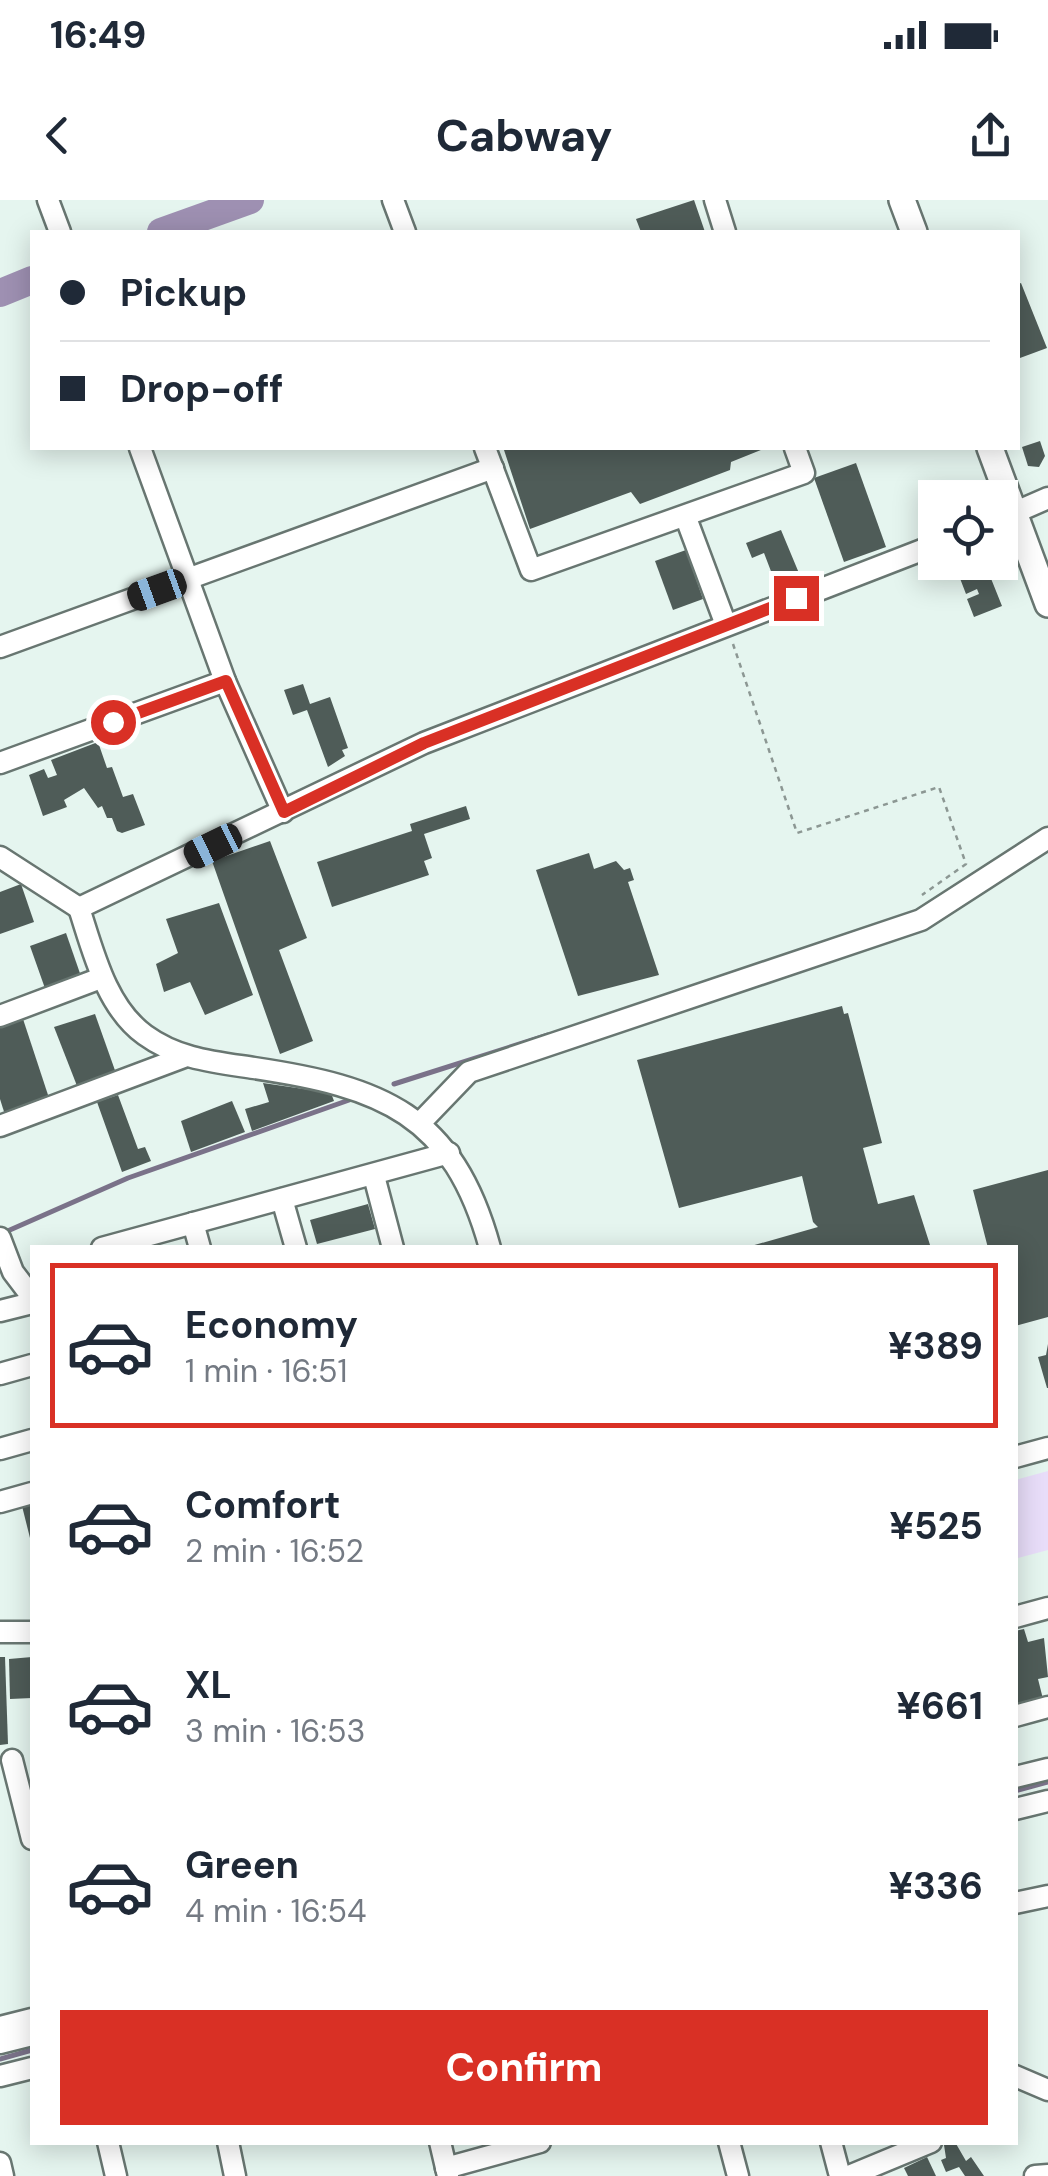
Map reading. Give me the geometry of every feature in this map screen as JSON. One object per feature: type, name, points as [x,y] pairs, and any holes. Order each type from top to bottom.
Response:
[{"type":"main road","points":[[902,200],[913,230]]},
{"type":"main road","points":[[990,450],[998,480]]},
{"type":"main road","points":[[1018,540],[1048,604]]},
{"type":"street","points":[[48,200],[59,230]]},
{"type":"street","points":[[393,200],[404,230]]},
{"type":"street","points":[[714,200],[724,230]]},
{"type":"street","points":[[141,450],[226,681],[284,812]]},
{"type":"street","points":[[486,450],[530,570],[686,518],[804,473],[796,450]]},
{"type":"street","points":[[0,647],[493,468]]},
{"type":"street","points":[[1018,511],[1048,498]]},
{"type":"street","points":[[686,518],[726,625]]},
{"type":"street","points":[[78,908],[424,743],[918,551]]},
{"type":"street","points":[[0,763],[226,681]]},
{"type":"street","points":[[420,1123],[469,1072],[922,920],[1048,838]]},
{"type":"street","points":[[0,857],[78,908],[102,978],[142,1033],[184,1057],[344,1084],[379,1097],[420,1123],[449,1154],[483,1223],[489,1245]]},
{"type":"street","points":[[0,1016],[102,978]]},
{"type":"street","points":[[0,1126],[184,1057]]},
{"type":"street","points":[[114,1245],[449,1154]]},
{"type":"street","points":[[374,1176],[392,1245]]},
{"type":"street","points":[[282,1199],[295,1245]]},
{"type":"street","points":[[194,1223],[199,1245]]},
{"type":"street","points":[[0,1239],[23,1270]]},
{"type":"street","points":[[0,1311],[30,1301]]},
{"type":"street","points":[[0,1374],[30,1366]]},
{"type":"street","points":[[0,1449],[30,1441]]},
{"type":"street","points":[[1018,1456],[1048,1448]]},
{"type":"street","points":[[0,1502],[30,1494]]},
{"type":"street","points":[[1018,1616],[1048,1608]]},
{"type":"street","points":[[0,1632],[30,1632]]},
{"type":"street","points":[[1018,1715],[1048,1707]]},
{"type":"street","points":[[15,1760],[30,1830]]},
{"type":"street","points":[[1018,1776],[1048,1769]]},
{"type":"street","points":[[1018,1808],[1048,1800]]},
{"type":"street","points":[[1018,1903],[1048,1896]]},
{"type":"street","points":[[0,2027],[30,2020]]},
{"type":"street","points":[[0,2043],[30,2036]]},
{"type":"street","points":[[0,2076],[30,2068]]},
{"type":"street","points":[[1018,2077],[1048,2090]]},
{"type":"street","points":[[109,2145],[116,2176]]},
{"type":"street","points":[[229,2145],[235,2176]]},
{"type":"street","points":[[441,2145],[447,2172],[531,2145]]},
{"type":"street","points":[[731,2145],[738,2176]]},
{"type":"street","points":[[832,2145],[840,2176]]},
{"type":"street","points":[[849,2176],[924,2145]]},
{"type":"street","points":[[0,2164],[3,2176]]},
{"type":"street","points":[[1036,2176],[1048,2174]]},
{"type":"path","points":[[726,625],[797,832],[939,787],[966,864],[922,895]]},
{"type":"shaded area","points":[[1048,1471],[1048,1550],[1018,1558],[1018,1479]]},
{"type":"building","points":[[694,200],[704,230],[640,230],[636,219]]},
{"type":"building","points":[[1020,283],[1047,348],[1020,358]]},
{"type":"building","points":[[1040,441],[1045,456],[1039,467],[1028,466],[1022,447]]},
{"type":"building","points":[[504,450],[761,450],[731,462],[730,470],[640,504],[631,492],[530,529]]},
{"type":"building","points":[[856,463],[886,547],[844,562],[814,478]]},
{"type":"building","points":[[781,530],[801,578],[777,587],[764,553],[752,558],[746,543]]},
{"type":"building","points":[[686,550],[703,599],[673,610],[655,561]]},
{"type":"building","points":[[961,580],[992,580],[1002,606],[974,617],[967,599],[979,594],[977,589],[966,594]]},
{"type":"building","points":[[303,684],[310,704],[330,697],[348,748],[342,750],[345,756],[328,767],[307,710],[293,715],[284,690]]},
{"type":"building","points":[[98,742],[123,797],[133,794],[145,825],[122,833],[117,831],[112,818],[107,818],[102,806],[98,808],[84,788],[64,800],[67,807],[43,816],[29,775],[44,769],[48,778],[57,775],[51,760]]},
{"type":"building","points":[[466,806],[470,819],[424,834],[432,858],[424,861],[429,875],[332,907],[317,862],[412,831],[410,824]]},
{"type":"building","points":[[270,841],[307,938],[279,950],[313,1041],[280,1054],[212,861]]},
{"type":"building","points":[[589,853],[594,869],[616,861],[624,870],[630,868],[634,880],[628,882],[659,975],[578,996],[536,870]]},
{"type":"building","points":[[21,884],[34,922],[0,934],[0,892]]},
{"type":"building","points":[[219,903],[253,995],[205,1015],[190,982],[164,992],[156,964],[178,953],[166,919]]},
{"type":"building","points":[[66,933],[83,982],[47,994],[30,946]]},
{"type":"building","points":[[842,1006],[844,1014],[848,1013],[882,1143],[863,1148],[878,1204],[914,1195],[930,1245],[755,1245],[818,1227],[813,1222],[802,1176],[679,1208],[637,1060]]},
{"type":"building","points":[[95,1014],[117,1076],[79,1091],[54,1027]]},
{"type":"building","points":[[23,1019],[50,1101],[6,1118],[0,1099],[0,1027]]},
{"type":"building","points":[[263,1083],[331,1093],[334,1101],[252,1131],[245,1109],[269,1102]]},
{"type":"building","points":[[118,1095],[138,1149],[145,1147],[151,1161],[122,1172],[97,1102]]},
{"type":"building","points":[[232,1101],[245,1132],[191,1152],[181,1121]]},
{"type":"building","points":[[1048,1170],[1048,1317],[1018,1325],[1018,1245],[987,1245],[973,1190]]},
{"type":"building","points":[[368,1204],[375,1229],[317,1244],[310,1220]]},
{"type":"building","points":[[1048,1344],[1047,1388],[1038,1357],[1046,1355]]},
{"type":"building","points":[[30,1500],[30,1538],[21,1502]]},
{"type":"building","points":[[1024,1629],[1028,1642],[1044,1638],[1048,1677],[1038,1679],[1043,1699],[1018,1704],[1018,1630]]},
{"type":"building","points":[[0,1657],[5,1657],[8,1744],[0,1745]]},
{"type":"building","points":[[30,1657],[30,1698],[10,1699],[9,1659]]},
{"type":"building","points":[[944,2145],[957,2145],[966,2161],[971,2157],[984,2176],[965,2176],[959,2167],[946,2172],[941,2160],[946,2158]]},
{"type":"building","points":[[927,2157],[936,2176],[908,2176],[904,2168]]},
{"type":"waterway","points":[[167,230],[250,200]]},
{"type":"waterway","points":[[0,293],[30,281]]},
{"type":"waterway","points":[[394,1084],[548,1035]]},
{"type":"waterway","points":[[3,1233],[128,1178],[352,1099]]},
{"type":"waterway","points":[[1018,1790],[1048,1782]]},
{"type":"waterway","points":[[0,2059],[30,2051]]},
{"type":"route","points":[[113,722],[226,681],[284,812],[424,743],[796,598]]}]
